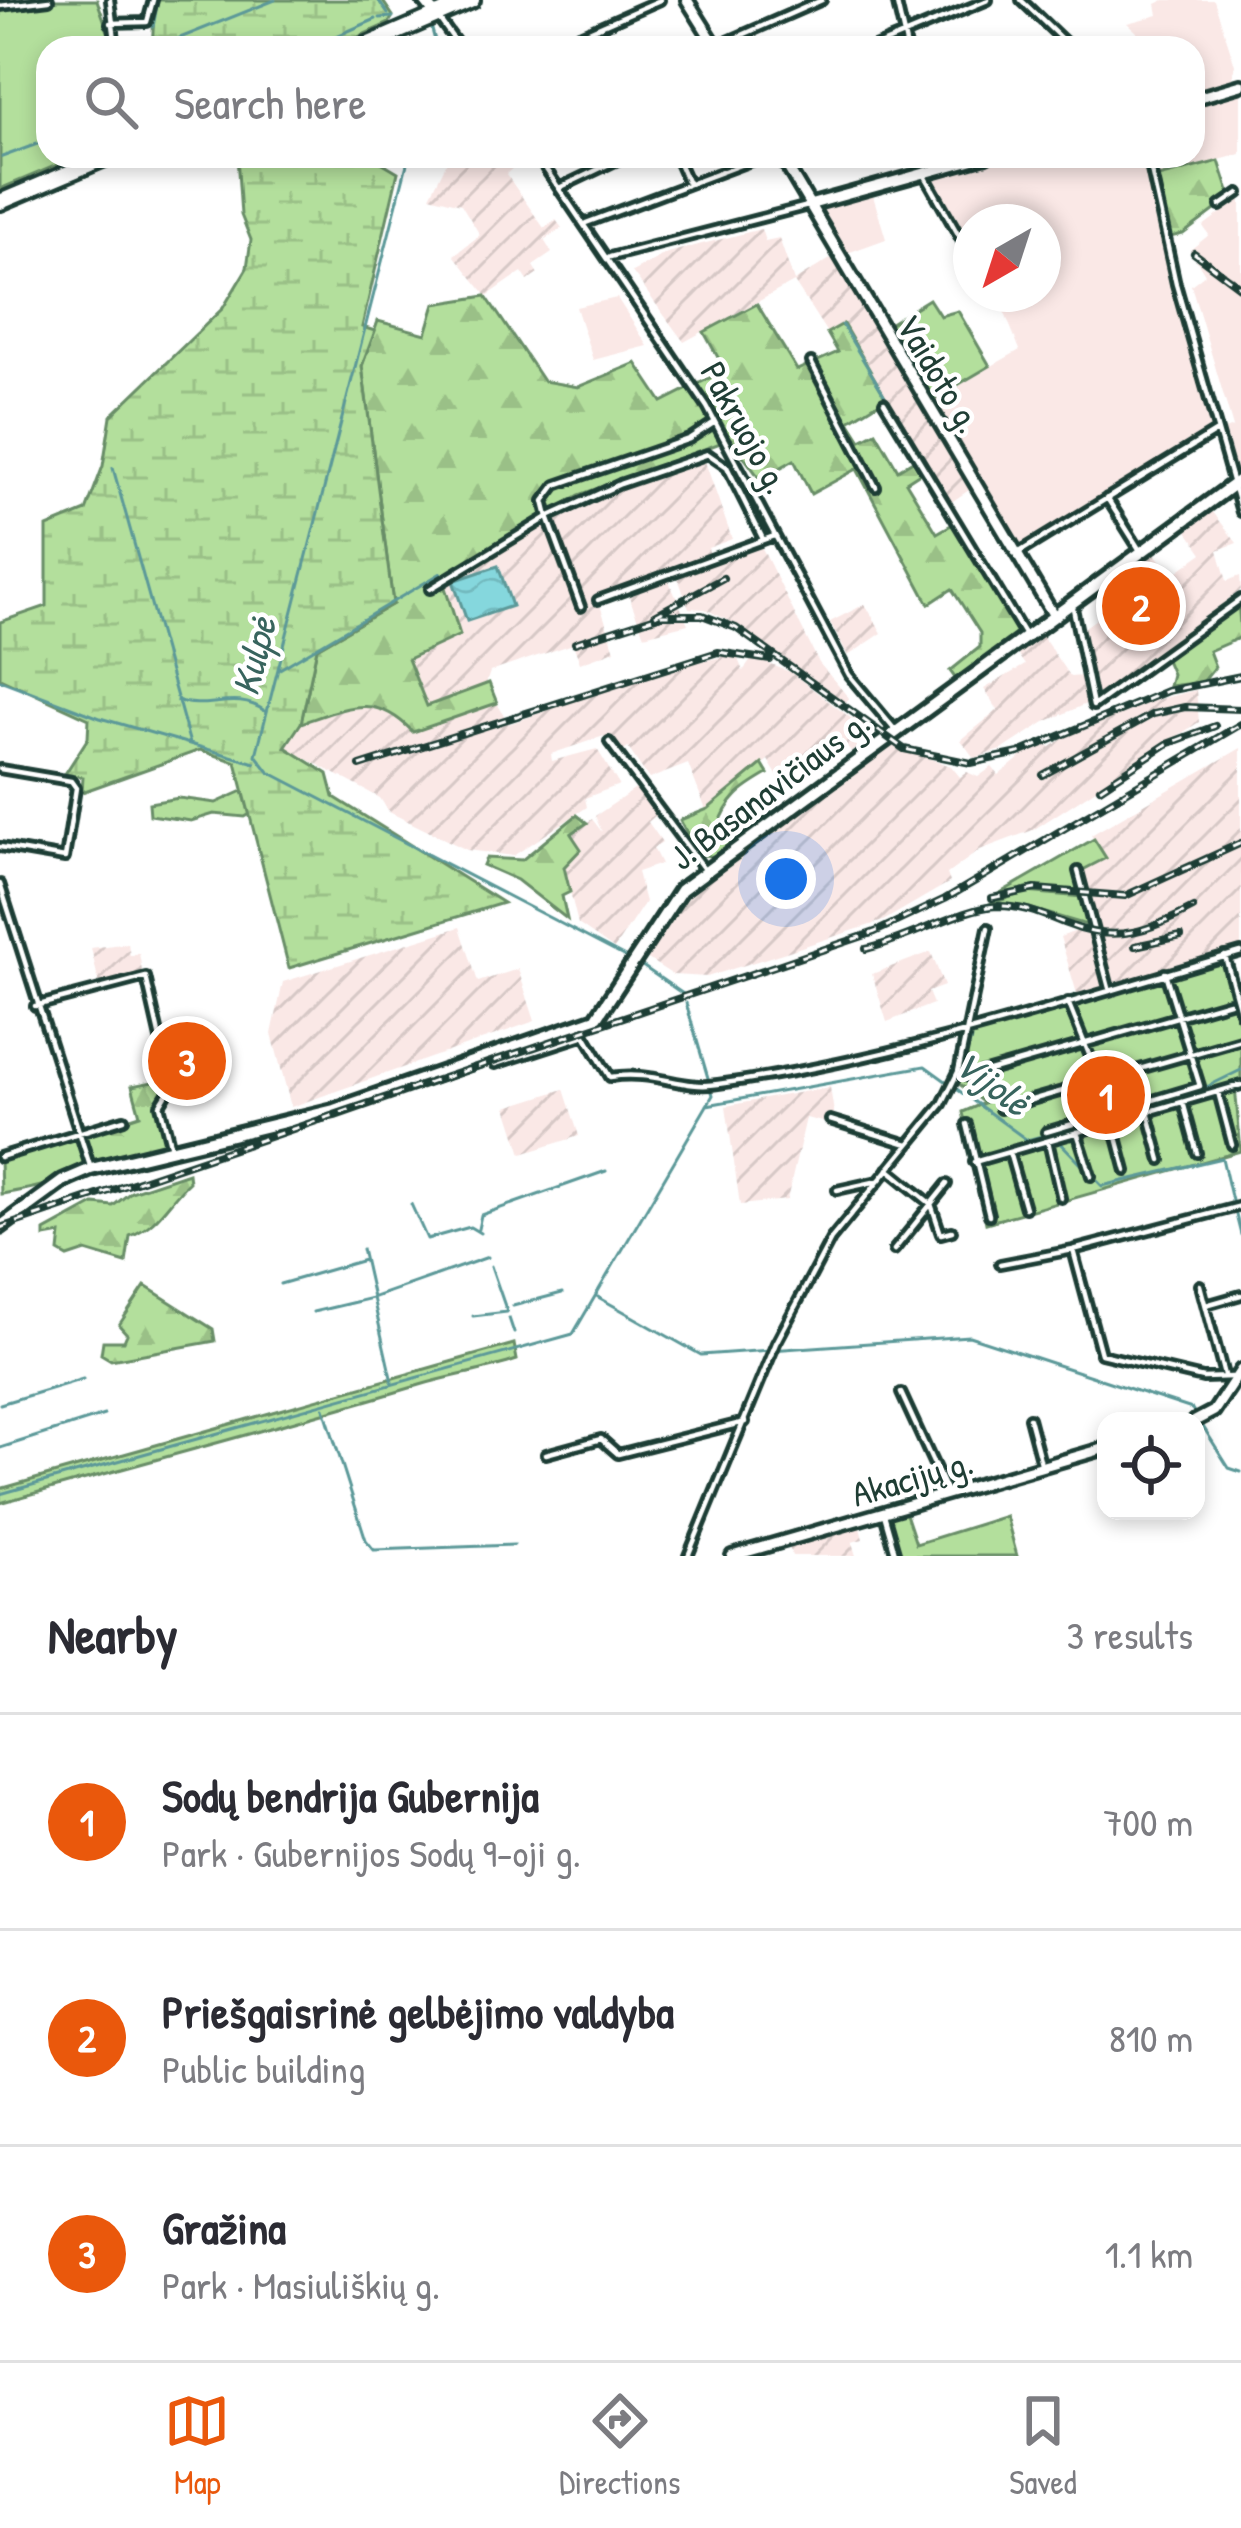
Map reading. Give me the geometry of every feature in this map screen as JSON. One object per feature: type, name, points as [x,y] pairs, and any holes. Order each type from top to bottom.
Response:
[{"type":"highway","points":[[424,0],[437,8],[453,8]]},
{"type":"highway","points":[[416,24],[424,0]]},
{"type":"highway","points":[[388,36],[472,0]]},
{"type":"highway","points":[[0,202],[81,168]]},
{"type":"main road","points":[[424,0],[436,16]]},
{"type":"main road","points":[[687,0],[708,36]]},
{"type":"main road","points":[[1205,95],[1241,85]]},
{"type":"main road","name":"Vaidoto g.","points":[[788,168],[1054,616]]},
{"type":"main road","points":[[809,206],[942,168]]},
{"type":"main road","name":"J. Basanavičiaus g.","points":[[0,1227],[63,1180],[91,1169],[290,1122],[596,1019],[668,903],[1237,482]]},
{"type":"main road","points":[[1205,1415],[1218,1407],[1232,1374]]},
{"type":"main road","name":"Akacijų g.","points":[[732,1556],[1097,1451]]},
{"type":"street","points":[[0,6],[50,0]]},
{"type":"street","points":[[106,0],[113,36]]},
{"type":"street","points":[[110,22],[147,22],[152,0]]},
{"type":"street","points":[[578,36],[660,0]]},
{"type":"street","points":[[740,36],[822,0]]},
{"type":"street","points":[[896,0],[904,34]]},
{"type":"street","points":[[899,36],[988,0]]},
{"type":"street","points":[[1021,0],[1058,36]]},
{"type":"street","points":[[436,16],[451,36]]},
{"type":"street","name":"Pakruojo g.","points":[[546,168],[610,257],[716,422],[849,675],[896,731]]},
{"type":"street","points":[[560,188],[601,168]]},
{"type":"street","points":[[681,168],[688,183]]},
{"type":"street","points":[[586,224],[730,168]]},
{"type":"street","points":[[1151,168],[1217,430],[1237,482],[1241,512]]},
{"type":"street","points":[[924,174],[953,225]]},
{"type":"street","points":[[1220,206],[1239,193]]},
{"type":"street","points":[[610,257],[809,206]]},
{"type":"street","points":[[812,362],[876,487]]},
{"type":"street","points":[[884,402],[1026,637]]},
{"type":"street","points":[[581,607],[544,501],[556,485],[689,439],[716,422]]},
{"type":"street","points":[[1016,554],[1217,430]]},
{"type":"street","points":[[430,589],[548,518],[620,484],[708,454],[727,467],[763,539]]},
{"type":"street","points":[[1107,498],[1141,552]]},
{"type":"street","points":[[598,600],[774,536]]},
{"type":"street","points":[[1072,603],[1093,706],[1241,599]]},
{"type":"street","points":[[609,742],[706,872]]},
{"type":"street","points":[[0,769],[71,781],[76,788],[65,858],[0,847]]},
{"type":"street","points":[[1078,871],[1109,988]]},
{"type":"street","points":[[0,884],[35,1006],[91,1169]]},
{"type":"street","points":[[688,1556],[776,1343],[831,1239],[953,1082],[969,1030],[988,928]]},
{"type":"street","points":[[495,1064],[585,1036],[610,1077],[645,1072],[713,1085],[856,1063],[1241,952]]},
{"type":"street","points":[[1226,956],[1241,1015]]},
{"type":"street","points":[[974,1162],[1077,1132],[1200,1086],[1166,973]]},
{"type":"street","points":[[35,1006],[146,977],[171,1087],[160,1105],[171,1148]]},
{"type":"street","points":[[1068,1000],[1113,1118],[1126,1172]]},
{"type":"street","points":[[968,1077],[1229,1002]]},
{"type":"street","points":[[1000,1109],[1241,1040]]},
{"type":"street","points":[[1046,1132],[1148,1112],[1241,1085]]},
{"type":"street","points":[[1218,1092],[1232,1145]]},
{"type":"street","points":[[1183,1102],[1197,1153]]},
{"type":"street","points":[[288,1108],[290,1122]]},
{"type":"street","points":[[1148,1112],[1161,1160]]},
{"type":"street","points":[[0,1156],[124,1119]]},
{"type":"street","points":[[830,1120],[908,1144]]},
{"type":"street","points":[[967,1124],[989,1215]]},
{"type":"street","points":[[1077,1132],[1091,1176]]},
{"type":"street","points":[[1053,1140],[1061,1198]]},
{"type":"street","points":[[1010,1152],[1025,1208]]},
{"type":"street","points":[[888,1169],[931,1204],[941,1234],[952,1232]]},
{"type":"street","points":[[837,1190],[878,1181]]},
{"type":"street","points":[[894,1250],[947,1184]]},
{"type":"street","points":[[1000,1264],[1240,1206],[1241,1216]]},
{"type":"street","points":[[1072,1250],[1101,1354],[1203,1378],[1232,1374],[1199,1285]]},
{"type":"street","points":[[1205,1305],[1241,1295]]},
{"type":"street","points":[[901,1393],[948,1495]]},
{"type":"street","points":[[1029,1418],[1042,1467]]},
{"type":"street","points":[[546,1454],[601,1439],[619,1454],[745,1422]]},
{"type":"street","points":[[884,1514],[896,1556]]},
{"type":"shaded area","points":[[1214,0],[1235,65],[1230,88],[1205,95],[1205,36],[1137,36],[1127,23],[1158,15],[1156,4]]},
{"type":"shaded area","points":[[1241,87],[1241,154],[1205,164],[1205,98]]},
{"type":"shaded area","points":[[444,168],[513,168],[506,174],[544,228],[556,220],[562,228],[544,240],[552,253],[533,266],[538,274],[528,281],[522,272],[487,296],[454,255],[480,235],[461,204],[430,196]]},
{"type":"shaded area","points":[[963,168],[1151,168],[1217,431],[1017,554],[926,403],[1020,350],[1004,312],[1061,312],[1061,204],[953,204],[953,215],[932,178]]},
{"type":"shaded area","points":[[1156,168],[1190,168],[1158,177]]},
{"type":"shaded area","points":[[871,189],[886,239],[839,256],[809,206]]},
{"type":"shaded area","points":[[1241,198],[1241,473],[1237,476],[1221,431],[1233,427],[1191,285],[1205,274],[1190,250],[1209,235],[1203,226]]},
{"type":"shaded area","points":[[761,229],[765,241],[779,238],[794,281],[832,258],[972,488],[950,503],[843,324],[827,333],[794,282],[684,342],[632,272],[667,253]]},
{"type":"shaded area","points":[[617,298],[648,346],[593,360],[576,307]]},
{"type":"shaded area","points":[[701,450],[732,539],[708,548],[710,555],[597,596],[615,650],[580,663],[573,644],[490,672],[484,689],[427,707],[408,659],[460,635],[442,578],[579,495]]},
{"type":"shaded area","points":[[1209,507],[1237,543],[1218,550],[1227,581],[1240,576],[1241,590],[1097,698],[1081,630],[1121,601],[1148,636],[1163,625],[1169,633],[1159,607],[1128,569],[1152,549],[1171,576],[1203,553],[1184,526]]},
{"type":"shaded area","points":[[761,546],[819,663],[849,698],[843,704],[738,625],[705,609],[689,608],[678,578]]},
{"type":"shaded area","points":[[668,579],[688,624],[644,635],[628,594]]},
{"type":"shaded area","points":[[865,604],[882,633],[848,656],[830,622]]},
{"type":"shaded area","points":[[1040,633],[1070,677],[1083,676],[1088,703],[1045,722],[1002,750],[974,758],[961,740],[998,710],[984,689],[1025,665],[1015,651]]},
{"type":"shaded area","points":[[736,654],[743,671],[753,658],[790,672],[852,719],[856,717],[873,736],[851,752],[838,737],[780,780],[768,760],[706,810],[688,764],[649,779],[628,748],[622,752],[604,736],[551,754],[552,761],[597,749],[619,785],[585,798],[587,807],[513,856],[467,850],[389,812],[380,798],[285,747],[301,723],[355,705],[393,711],[414,732],[497,703],[509,724],[669,668]]},
{"type":"shaded area","points":[[1196,690],[1199,722],[1033,830],[980,850],[947,874],[950,882],[883,921],[707,977],[673,975],[640,954],[678,899],[893,746],[951,766],[960,777],[967,772],[978,777],[992,767],[999,775],[1026,753],[1043,745],[1051,747],[1074,731],[1139,704]]},
{"type":"shaded area","points":[[1241,748],[1241,952],[1078,997],[1060,937],[1090,926],[1075,874],[1105,858],[1091,835]]},
{"type":"shaded area","points":[[637,788],[656,815],[648,822],[662,842],[653,848],[661,864],[637,872],[645,902],[614,949],[578,924],[564,867],[581,849],[570,834],[592,819],[602,832],[595,816]]},
{"type":"shaded area","points":[[460,927],[478,982],[518,969],[535,1021],[291,1107],[272,1034],[283,982]]},
{"type":"shaded area","points":[[128,943],[130,956],[139,953],[143,977],[100,988],[91,948]]},
{"type":"shaded area","points":[[931,952],[944,986],[928,992],[933,1004],[887,1022],[872,974]]},
{"type":"shaded area","points":[[830,1087],[835,1119],[830,1124],[806,1118],[787,1200],[740,1205],[726,1106]]},
{"type":"shaded area","points":[[564,1089],[579,1136],[522,1154],[507,1107]]},
{"type":"shaded area","points":[[859,1524],[863,1539],[852,1542],[856,1556],[792,1556],[788,1544]]},
{"type":"green space","points":[[0,0],[97,0],[110,36],[36,36],[36,168],[50,168],[0,189]]},
{"type":"green space","points":[[155,0],[382,0],[393,16],[389,23],[360,36],[153,36]]},
{"type":"green space","points":[[1219,161],[1231,198],[1183,234],[1170,237],[1158,177]]},
{"type":"green space","points":[[238,168],[391,168],[398,172],[362,327],[375,331],[362,366],[393,604],[317,648],[301,723],[285,747],[328,774],[334,797],[503,903],[289,968],[236,762],[200,750],[82,792],[83,777],[65,774],[88,738],[89,719],[0,678],[0,622],[47,606],[47,527],[86,511],[103,466],[111,416],[223,308],[247,268],[251,240],[241,215]]},
{"type":"green space","points":[[486,296],[543,381],[578,387],[636,363],[662,402],[725,370],[704,332],[757,304],[797,370],[838,352],[827,333],[843,324],[886,398],[849,421],[861,440],[876,432],[898,470],[916,459],[923,471],[906,482],[937,533],[953,524],[1022,636],[958,682],[950,671],[980,647],[980,633],[952,589],[929,604],[857,469],[811,494],[794,460],[760,479],[731,439],[579,495],[442,578],[460,635],[408,659],[427,706],[489,683],[497,703],[413,732],[399,719],[373,707],[347,708],[301,723],[317,648],[393,604],[362,366],[378,321],[426,334],[435,304]]},
{"type":"green space","points":[[929,299],[940,316],[959,312],[990,366],[932,400],[887,325]]},
{"type":"green space","points":[[1238,601],[1241,637],[1209,651],[1215,667],[1203,682],[1169,686],[1172,674],[1164,655]]},
{"type":"green space","points":[[762,764],[768,774],[737,795],[718,828],[732,847],[717,857],[697,854],[681,838],[687,833],[680,820],[708,809]]},
{"type":"green space","points":[[243,791],[250,814],[245,817],[214,814],[191,821],[150,815],[149,803],[179,798],[216,803]]},
{"type":"green space","points":[[577,815],[587,823],[571,834],[581,849],[564,867],[570,892],[562,896],[567,919],[517,880],[483,865],[486,858],[522,860]]},
{"type":"green space","points":[[1094,839],[1106,858],[1075,874],[1080,892],[1036,887],[995,896]]},
{"type":"green space","points":[[1026,892],[1082,897],[1090,926],[1022,906],[977,908]]},
{"type":"green space","points":[[1222,957],[1241,1029],[1241,1085],[1235,1087],[1241,1151],[986,1223],[963,1112],[984,1103],[954,1080],[969,1030]]},
{"type":"green space","points":[[203,1033],[214,1082],[172,1092],[161,1043]]},
{"type":"green space","points":[[169,1079],[172,1092],[158,1103],[168,1143],[91,1161],[82,1134],[140,1115],[132,1086]]},
{"type":"green space","points":[[82,1134],[91,1161],[81,1169],[49,1184],[1,1194],[0,1159]]},
{"type":"green space","points":[[188,1173],[189,1182],[162,1212],[130,1236],[126,1263],[86,1251],[68,1257],[59,1252],[61,1234],[45,1237],[45,1231],[94,1204],[113,1206],[131,1192]]},
{"type":"green space","points":[[145,1286],[213,1329],[215,1341],[111,1360],[101,1354],[103,1341],[124,1341],[127,1334],[119,1325]]},
{"type":"green space","points":[[514,1344],[517,1360],[505,1364],[0,1503],[0,1489]]},
{"type":"green space","points":[[905,1511],[916,1544],[1006,1516],[1017,1556],[897,1556],[886,1519]]},
{"type":"water","points":[[498,566],[512,606],[467,621],[453,581]]},
{"type":"waterway","points":[[153,27],[158,0]]},
{"type":"waterway","points":[[185,36],[275,0]]},
{"type":"waterway","points":[[378,0],[388,14]]},
{"type":"waterway","points":[[380,18],[393,17]]},
{"type":"waterway","points":[[337,36],[376,19]]},
{"type":"waterway","name":"Kulpė","points":[[431,26],[434,36]]},
{"type":"waterway","points":[[2,157],[36,144]]},
{"type":"waterway","name":"Kulpė","points":[[406,168],[256,755],[269,772],[629,959]]},
{"type":"waterway","points":[[842,325],[917,449]]},
{"type":"waterway","points":[[113,468],[190,744]]},
{"type":"waterway","points":[[278,670],[441,573]]},
{"type":"waterway","points":[[0,680],[100,718],[255,763]]},
{"type":"waterway","points":[[177,700],[243,702],[265,711]]},
{"type":"waterway","name":"Kulpė","points":[[638,963],[683,994]]},
{"type":"waterway","name":"Kulpė","points":[[0,1494],[573,1334],[713,1095],[686,1003]]},
{"type":"waterway","points":[[958,1083],[971,1039]]},
{"type":"waterway","name":"Vijolė","points":[[707,1105],[925,1066],[1027,1140],[1184,1098],[1241,1070]]},
{"type":"waterway","points":[[1056,1138],[1102,1186],[1222,1158],[1233,1205]]},
{"type":"waterway","points":[[478,1229],[481,1215],[606,1171]]},
{"type":"waterway","points":[[411,1204],[427,1239],[470,1227],[480,1233]]},
{"type":"waterway","points":[[1235,1211],[1241,1235]]},
{"type":"waterway","points":[[362,1249],[392,1382]]},
{"type":"waterway","points":[[313,1312],[372,1298],[488,1257]]},
{"type":"waterway","points":[[280,1284],[364,1260]]},
{"type":"waterway","points":[[473,1316],[507,1312],[491,1266]]},
{"type":"waterway","points":[[513,1306],[562,1293]]},
{"type":"waterway","points":[[598,1297],[701,1355],[969,1336],[1192,1409],[1229,1468],[1241,1472]]},
{"type":"waterway","points":[[509,1318],[514,1333]]},
{"type":"waterway","points":[[0,1404],[83,1379]]},
{"type":"waterway","points":[[324,1408],[366,1540],[374,1550],[514,1545]]},
{"type":"waterway","points":[[0,1448],[104,1415]]},
{"type":"railway","points":[[1194,253],[1241,288]]},
{"type":"railway","points":[[655,615],[723,578]]},
{"type":"railway","points":[[575,643],[662,615],[702,615],[736,628],[904,749],[971,763],[1019,753],[1167,691],[1241,676]]},
{"type":"railway","points":[[360,766],[718,652],[770,660]]},
{"type":"railway","points":[[1043,775],[1153,714],[1185,707],[1241,709]]},
{"type":"railway","points":[[0,1228],[875,932],[945,899],[1241,724]]},
{"type":"railway","points":[[1100,788],[1167,744],[1215,726]]},
{"type":"railway","points":[[992,898],[1035,889],[1125,896],[1241,843]]},
{"type":"railway","points":[[866,949],[998,906],[1035,912],[1086,931],[1118,934],[1163,923],[1193,908]]},
{"type":"railway","points":[[1135,946],[1181,936]]},
{"type":"place","name":"Priešgaisrinė gelbėjimo valdyba","points":[[1141,606]]},
{"type":"place","name":"Gražina","points":[[187,1061]]},
{"type":"place","name":"Sodų bendrija Gubernija","points":[[1106,1095]]}]
